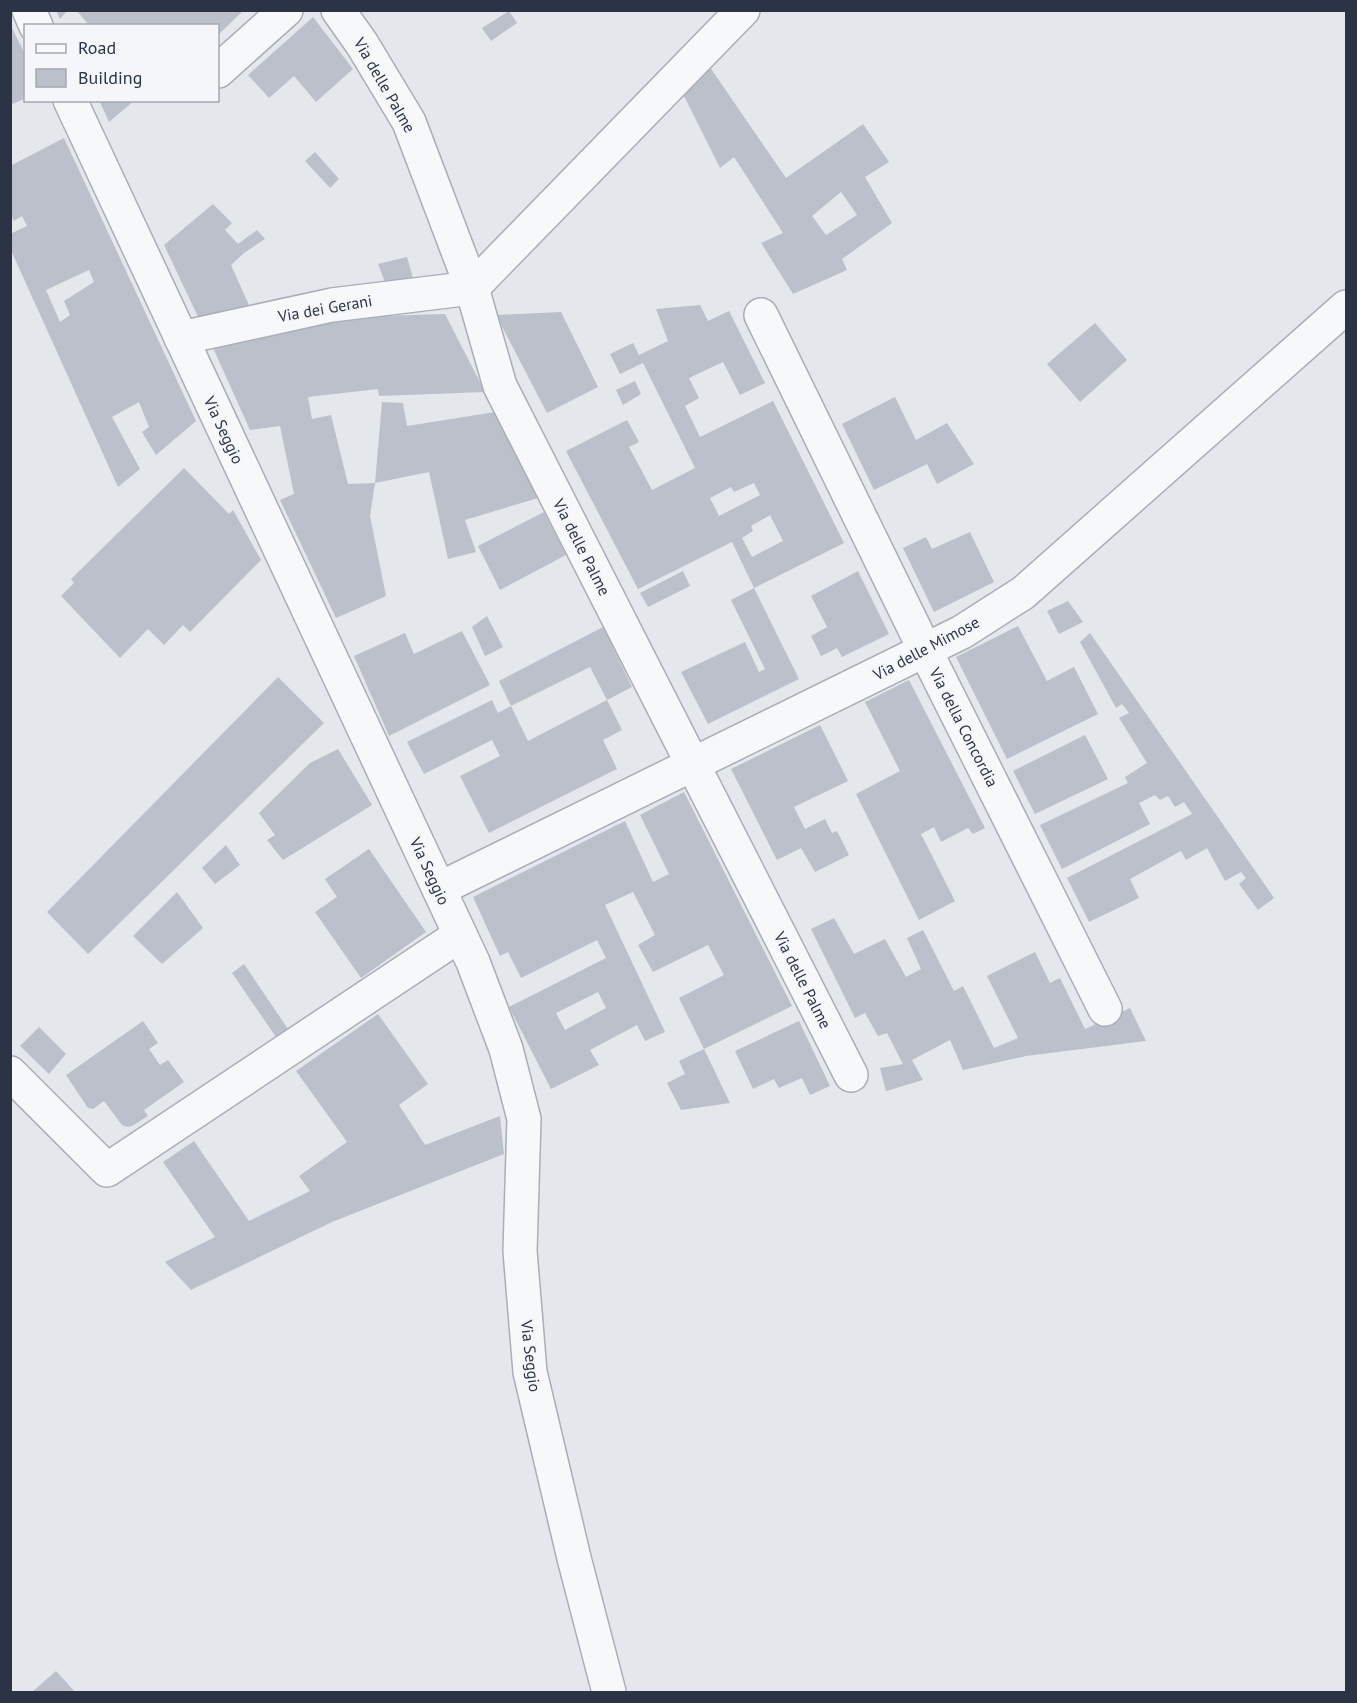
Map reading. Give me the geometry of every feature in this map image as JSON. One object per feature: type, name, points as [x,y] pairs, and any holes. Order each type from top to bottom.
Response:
[{"type":"street","points":[[29,10],[35,24]]},
{"type":"street","points":[[219,70],[285,10]]},
{"type":"street","name":"Via delle Palme","points":[[338,10],[362,44],[409,122],[472,288],[500,386],[851,1075]]},
{"type":"street","points":[[472,288],[743,10]]},
{"type":"street","name":"Via Seggio","points":[[71,102],[474,962],[506,1049],[524,1119],[520,1251],[530,1372],[574,1558],[609,1692]]},
{"type":"street","name":"Via dei Gerani","points":[[181,338],[332,305],[472,288]]},
{"type":"street","name":"Via delle Mimose","points":[[439,889],[962,632],[1023,593],[1347,307]]},
{"type":"street","name":"Via della Concordia","points":[[762,315],[925,650],[1105,1009]]},
{"type":"street","points":[[10,1072],[107,1170],[460,935]]},
{"type":"building","points":[[56,10],[68,10],[60,19]]},
{"type":"building","points":[[76,10],[244,10],[219,34],[219,24],[88,24]]},
{"type":"building","points":[[509,11],[517,23],[491,41],[482,28]]},
{"type":"building","points":[[313,17],[353,69],[316,102],[294,76],[269,98],[248,75]]},
{"type":"building","points":[[10,24],[24,52],[24,99],[10,105]]},
{"type":"building","points":[[707,63],[786,178],[863,124],[889,162],[865,177],[892,223],[842,259],[847,270],[793,294],[761,243],[783,233],[734,157],[720,168],[681,90]],"holes":[[[841,192],[857,215],[826,235],[812,216]]]},
{"type":"building","points":[[100,102],[133,102],[109,122]]},
{"type":"building","points":[[64,138],[196,421],[156,455],[142,432],[149,427],[139,402],[112,417],[140,469],[118,487],[10,248],[10,234],[27,226],[22,216],[14,221],[10,213],[10,166]],"holes":[[[89,270],[94,282],[64,301],[70,315],[60,322],[46,290]]]},
{"type":"building","points":[[315,152],[339,179],[330,188],[305,161]]},
{"type":"building","points":[[213,204],[232,223],[225,230],[238,244],[257,230],[265,239],[231,265],[252,312],[201,323],[164,245]]},
{"type":"building","points":[[407,257],[413,278],[386,285],[378,264]]},
{"type":"building","points":[[700,305],[708,321],[729,311],[765,383],[740,395],[723,362],[689,378],[699,398],[685,406],[700,437],[773,401],[844,543],[754,588],[732,542],[638,589],[566,451],[627,420],[639,442],[629,447],[652,490],[695,468],[643,363],[620,374],[610,354],[633,343],[639,355],[668,341],[656,309]],"holes":[[[754,483],[760,495],[719,516],[710,498],[731,487],[734,492]],[[770,515],[783,541],[752,557],[742,538],[753,531],[751,526]]]},
{"type":"building","points":[[561,312],[598,387],[547,413],[496,315]]},
{"type":"building","points":[[445,314],[485,392],[379,396],[378,389],[308,397],[312,419],[331,415],[348,484],[375,483],[370,516],[386,596],[336,618],[280,500],[294,494],[280,426],[250,430],[209,339],[313,318]]},
{"type":"building","points":[[1095,323],[1127,360],[1080,402],[1047,364]]},
{"type":"building","points":[[635,381],[641,394],[623,405],[616,390]]},
{"type":"building","points":[[895,397],[916,440],[947,423],[974,464],[937,484],[927,464],[874,490],[842,424]]},
{"type":"building","points":[[382,402],[403,403],[407,426],[495,412],[538,498],[465,520],[476,552],[448,559],[429,472],[375,483]]},
{"type":"building","points":[[184,468],[229,514],[233,510],[261,560],[190,632],[183,625],[164,645],[148,629],[120,658],[61,596],[74,583],[71,579]]},
{"type":"building","points":[[544,512],[566,555],[500,590],[478,546]]},
{"type":"building","points":[[970,532],[994,582],[934,612],[903,548],[926,537],[932,549]]},
{"type":"building","points":[[683,571],[690,586],[648,607],[640,593]]},
{"type":"building","points":[[858,571],[889,634],[842,657],[837,648],[821,656],[811,636],[827,627],[811,596]]},
{"type":"building","points":[[754,588],[799,679],[708,724],[681,672],[745,642],[759,672],[765,669],[731,600]]},
{"type":"building","points":[[1068,601],[1083,622],[1059,634],[1047,611]]},
{"type":"building","points":[[487,616],[503,647],[485,656],[472,627]]},
{"type":"building","points":[[1018,626],[1047,681],[1074,667],[1098,714],[1007,759],[956,657]]},
{"type":"building","points":[[603,627],[632,687],[607,700],[590,667],[511,706],[499,681]]},
{"type":"building","points":[[462,631],[490,685],[389,736],[354,656],[405,633],[414,654]]},
{"type":"building","points":[[1090,633],[1274,898],[1258,910],[1239,884],[1246,878],[1241,872],[1225,881],[1207,848],[1186,860],[1181,851],[1130,879],[1139,898],[1089,922],[1067,878],[1192,814],[1184,802],[1175,807],[1168,796],[1160,800],[1155,795],[1139,803],[1150,824],[1062,869],[1040,825],[1128,783],[1125,777],[1147,763],[1119,718],[1129,713],[1122,704],[1116,708],[1080,642]]},
{"type":"building","points":[[278,677],[324,723],[88,954],[47,912]]},
{"type":"building","points":[[909,680],[985,828],[973,834],[968,828],[941,842],[934,827],[921,834],[955,901],[919,920],[856,794],[900,771],[865,702]]},
{"type":"building","points":[[492,700],[498,713],[511,706],[528,741],[607,700],[622,730],[603,740],[617,769],[489,833],[460,776],[500,756],[492,740],[424,774],[407,742]]},
{"type":"building","points":[[820,725],[848,781],[794,807],[805,829],[825,819],[832,833],[837,831],[849,855],[815,872],[801,848],[777,860],[731,769]]},
{"type":"building","points":[[1085,735],[1108,779],[1035,814],[1013,771]]},
{"type":"building","points":[[338,749],[372,805],[283,860],[267,840],[275,835],[259,813],[310,763]]},
{"type":"building","points":[[684,792],[792,1006],[704,1049],[679,998],[724,975],[708,945],[653,972],[638,945],[655,935],[633,892],[605,905],[665,1032],[645,1041],[637,1025],[590,1050],[599,1065],[551,1089],[509,1007],[606,958],[597,940],[521,978],[508,952],[500,956],[473,897],[625,821],[653,882],[669,874],[640,815]],"holes":[[[598,992],[606,1008],[565,1030],[556,1013]]]},
{"type":"building","points":[[226,845],[240,865],[215,884],[202,868]]},
{"type":"building","points":[[369,849],[426,932],[361,978],[315,912],[337,897],[325,879]]},
{"type":"building","points":[[177,892],[203,928],[162,964],[133,936]]},
{"type":"building","points":[[834,918],[854,954],[885,939],[906,977],[921,969],[907,938],[923,930],[954,991],[963,986],[994,1048],[1018,1038],[987,976],[1035,952],[1050,983],[1060,978],[1085,1029],[1130,1008],[1146,1041],[1026,1056],[963,1070],[950,1040],[912,1060],[923,1080],[886,1091],[880,1068],[903,1064],[887,1033],[878,1036],[865,1013],[855,1018],[811,929]]},
{"type":"building","points":[[244,964],[288,1029],[276,1037],[232,973]]},
{"type":"building","points":[[378,1014],[428,1084],[399,1105],[425,1145],[500,1116],[504,1154],[332,1222],[191,1290],[165,1262],[215,1237],[163,1162],[194,1141],[249,1221],[310,1191],[299,1176],[347,1142],[296,1071]]},
{"type":"building","points":[[143,1021],[158,1043],[149,1049],[160,1065],[168,1060],[184,1082],[144,1110],[148,1116],[127,1127],[122,1125],[104,1101],[93,1109],[88,1108],[66,1075]]},
{"type":"building","points":[[799,1021],[830,1086],[810,1095],[802,1078],[779,1088],[774,1079],[753,1089],[735,1051]]},
{"type":"building","points":[[39,1027],[66,1054],[49,1074],[20,1046]]},
{"type":"building","points":[[704,1049],[730,1103],[681,1110],[667,1083],[685,1074],[679,1061]]},
{"type":"building","points":[[56,1671],[75,1692],[32,1692]]}]
